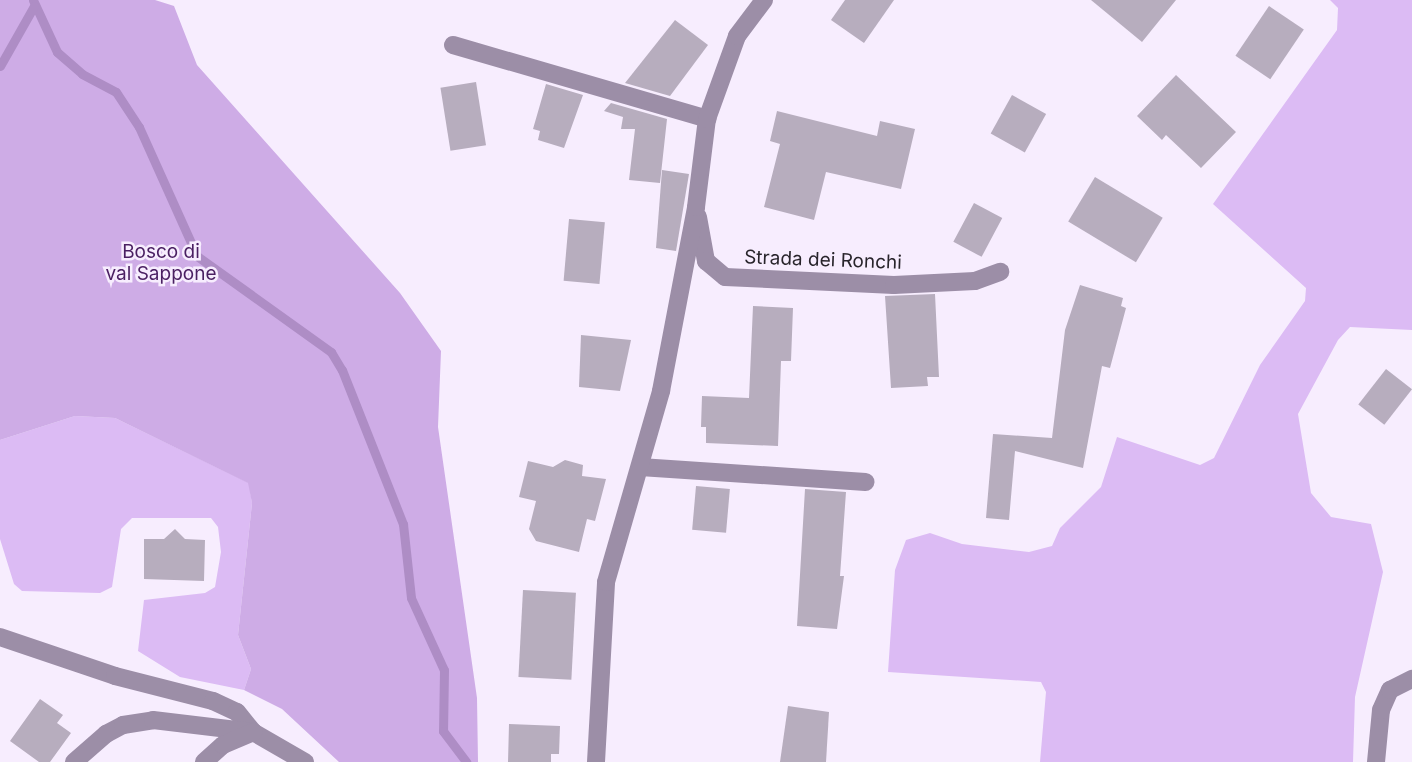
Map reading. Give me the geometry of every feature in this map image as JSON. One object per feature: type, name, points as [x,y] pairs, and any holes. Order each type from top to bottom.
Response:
[{"type":"street","name":"Strada dei Ronchi","points":[[596,762],[606,582],[661,391],[696,207],[707,120],[737,36],[764,0]]},
{"type":"street","points":[[453,45],[707,120]]},
{"type":"street","name":"Strada dei Ronchi","points":[[696,207],[706,261],[725,277],[904,285],[975,281],[1000,272]]},
{"type":"street","points":[[640,467],[866,482]]},
{"type":"street","points":[[0,637],[115,676],[213,701],[237,712],[253,732],[305,762]]},
{"type":"street","points":[[1376,762],[1381,710],[1390,691],[1412,679]]},
{"type":"street","points":[[74,762],[123,725],[153,720],[253,732]]},
{"type":"street","points":[[204,762],[223,745],[253,732]]},
{"type":"shaded area","points":[[1330,0],[1412,0],[1412,330],[1350,327],[1338,340],[1298,414],[1311,493],[1331,517],[1371,524],[1383,572],[1355,697],[1353,762],[1040,762],[1046,692],[1041,682],[888,672],[895,570],[906,540],[930,533],[962,544],[1029,552],[1052,546],[1060,528],[1101,487],[1117,437],[1200,465],[1214,458],[1260,365],[1305,301],[1306,288],[1213,204],[1337,30],[1338,8]]},
{"type":"shaded area","points":[[75,416],[115,418],[249,483],[252,503],[238,635],[251,669],[244,690],[180,677],[138,651],[144,600],[205,593],[215,587],[221,552],[218,527],[211,518],[132,518],[121,529],[112,587],[100,593],[22,591],[14,584],[0,539],[0,440]]},
{"type":"green space","name":"Bosco di val Sappone","points":[[0,0],[155,0],[174,6],[197,65],[400,293],[441,351],[438,427],[477,698],[478,762],[339,762],[282,709],[244,690],[251,669],[238,635],[252,503],[248,483],[115,418],[75,416],[0,440]]},
{"type":"building","points":[[845,0],[894,0],[864,43],[831,20]]},
{"type":"building","points":[[1091,0],[1176,0],[1142,42]]},
{"type":"building","points":[[1269,6],[1304,29],[1270,79],[1235,56]]},
{"type":"building","points":[[675,20],[708,45],[670,96],[625,83]]},
{"type":"building","points":[[1176,75],[1236,132],[1201,168],[1166,135],[1162,140],[1137,116]]},
{"type":"building","points":[[476,82],[486,145],[450,151],[440,88]]},
{"type":"building","points":[[546,84],[583,95],[564,148],[538,140],[540,131],[533,129]]},
{"type":"building","points":[[1012,95],[1046,114],[1025,152],[991,133]]},
{"type":"building","points":[[611,103],[667,119],[660,183],[629,180],[635,129],[621,129],[623,117],[604,111]]},
{"type":"building","points":[[777,111],[877,136],[880,121],[915,129],[901,189],[826,172],[814,220],[764,207],[780,144],[770,141]]},
{"type":"building","points":[[662,170],[689,174],[676,251],[656,248]]},
{"type":"building","points":[[1095,177],[1163,218],[1136,262],[1068,222]]},
{"type":"building","points":[[974,203],[1002,218],[982,257],[953,242]]},
{"type":"building","points":[[569,219],[605,222],[599,284],[564,281]]},
{"type":"building","points":[[1080,285],[1123,298],[1121,306],[1126,308],[1110,368],[1102,366],[1083,468],[1015,451],[1009,520],[986,518],[993,434],[1052,438],[1065,330]]},
{"type":"building","points":[[935,294],[939,377],[927,377],[928,386],[891,388],[885,296]]},
{"type":"building","points":[[753,306],[793,308],[791,361],[781,361],[778,446],[706,443],[706,427],[701,427],[702,396],[749,398]]},
{"type":"building","points":[[581,335],[631,340],[620,391],[579,387]]},
{"type":"building","points":[[1386,369],[1412,389],[1384,425],[1358,404]]},
{"type":"building","points":[[565,460],[583,465],[582,476],[606,479],[595,521],[587,519],[579,552],[536,541],[529,529],[536,501],[519,497],[528,461],[553,467]]},
{"type":"building","points":[[696,486],[730,489],[726,533],[692,530]]},
{"type":"building","points":[[805,489],[846,492],[840,576],[844,576],[837,629],[797,626]]},
{"type":"building","points":[[175,529],[185,539],[205,540],[204,581],[144,579],[144,539],[164,539]]},
{"type":"building","points":[[523,590],[576,593],[571,680],[518,677]]},
{"type":"building","points":[[40,699],[63,715],[57,723],[71,733],[50,762],[39,762],[10,741]]},
{"type":"building","points":[[788,706],[829,712],[826,762],[780,762]]},
{"type":"building","points":[[509,724],[560,726],[559,754],[551,754],[551,762],[508,762]]},
{"type":"waterway","points":[[33,0],[57,52],[82,74],[116,92],[139,127],[197,256],[331,352],[342,370],[403,524],[411,598],[444,670],[443,731],[466,762]]},
{"type":"waterway","points":[[0,66],[34,6]]}]
